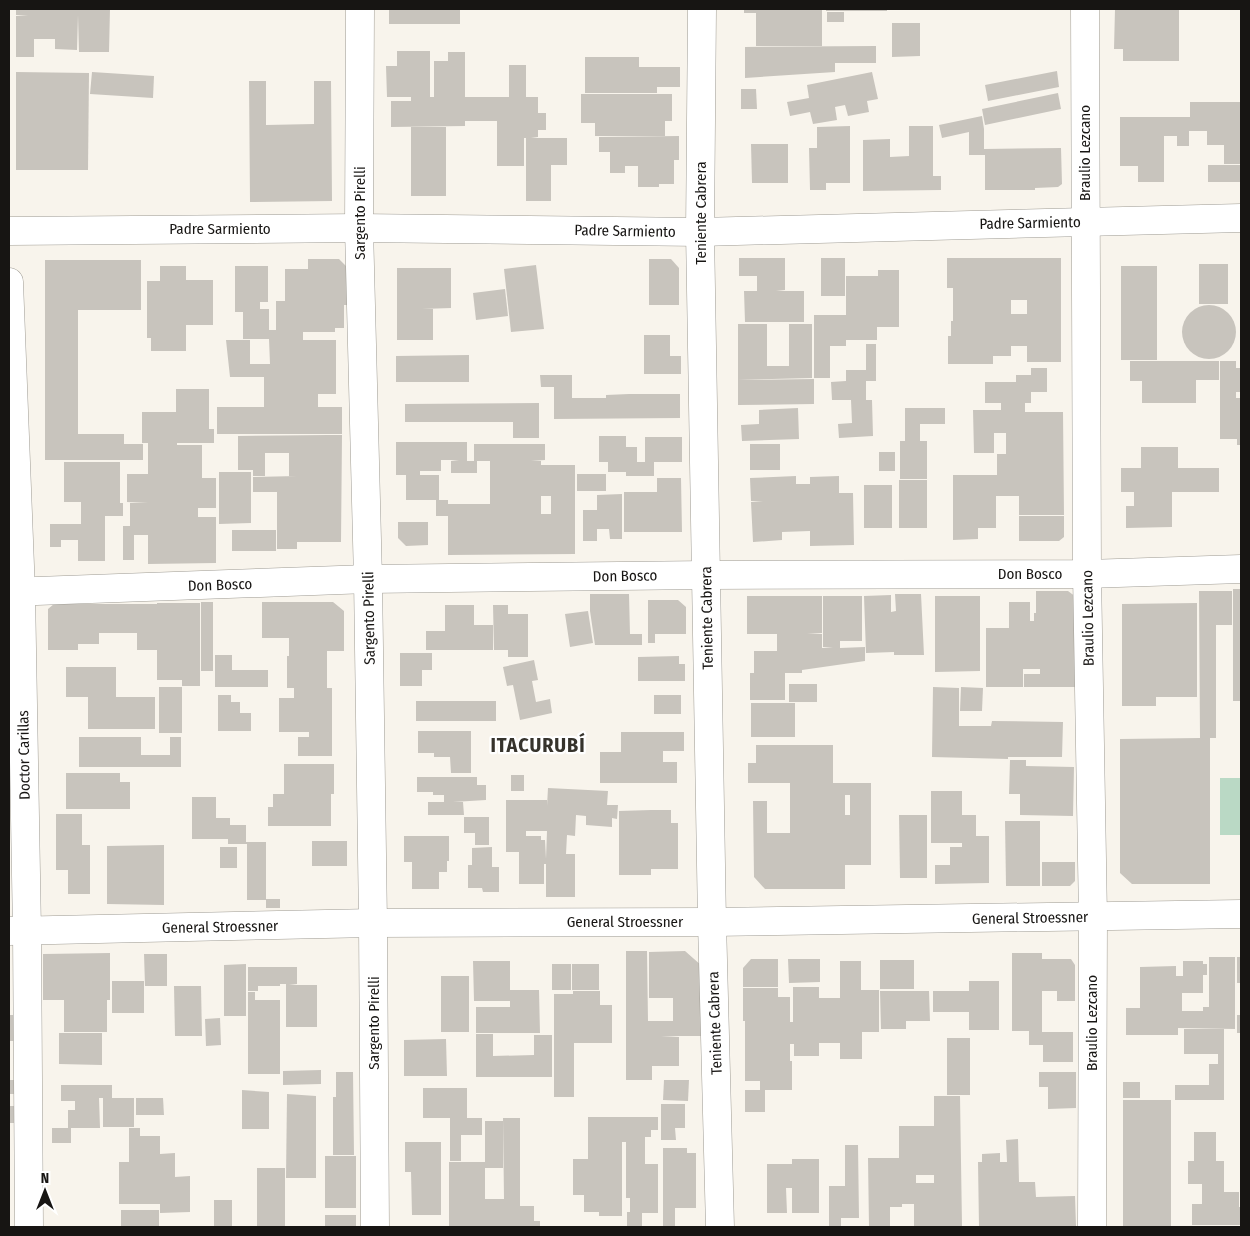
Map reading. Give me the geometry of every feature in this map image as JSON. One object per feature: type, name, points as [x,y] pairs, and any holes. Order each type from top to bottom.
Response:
[{"type":"street","name":"Sargento Pirelli","points":[[360,9],[359,228],[374,923],[374,1227]]},
{"type":"street","name":"Teniente Cabrera","points":[[702,9],[700,232],[712,922],[720,1227]]},
{"type":"street","name":"Braulio Lezcano","points":[[1085,9],[1087,574],[1093,917],[1092,1227]]},
{"type":"street","name":"Padre Sarmiento","points":[[9,231],[359,228],[700,232],[1241,218]]},
{"type":"street","name":"Doctor Carillas","points":[[9,282],[15,592],[18,931],[29,1227]]},
{"type":"street","name":"Don Bosco","points":[[15,592],[368,579],[707,575],[1087,574],[1241,569]]},
{"type":"street","name":"General Stroessner","points":[[18,931],[374,923],[712,922],[1241,914]]},
{"type":"green space","points":[[1220,778],[1241,778],[1241,835],[1220,835]]},
{"type":"building","points":[[16,9],[110,9],[109,52],[79,52],[78,15],[77,50],[55,49],[55,39],[34,39],[34,57],[16,57],[16,16],[28,15],[16,15]]},
{"type":"building","points":[[389,9],[460,9],[460,24],[389,24]]},
{"type":"building","points":[[744,9],[822,9],[822,46],[756,46],[756,13],[744,13]]},
{"type":"building","points":[[826,9],[887,9],[887,11],[826,11]]},
{"type":"building","points":[[1115,9],[1179,9],[1179,61],[1123,61],[1123,49],[1114,49]]},
{"type":"building","points":[[827,12],[844,12],[844,22],[827,22]]},
{"type":"building","points":[[892,23],[920,23],[920,56],[892,57]]},
{"type":"building","points":[[876,46],[876,63],[835,63],[835,72],[745,78],[745,47]]},
{"type":"building","points":[[397,51],[430,51],[430,97],[509,97],[509,65],[526,65],[526,97],[538,97],[538,113],[546,113],[546,130],[538,130],[538,137],[531,138],[567,138],[567,165],[551,165],[551,201],[526,201],[526,138],[524,138],[524,166],[497,166],[497,121],[465,121],[465,126],[391,127],[391,101],[411,101],[411,97],[387,97],[386,66],[397,66]]},
{"type":"building","points":[[448,52],[465,52],[465,97],[434,97],[434,61],[448,61]]},
{"type":"building","points":[[585,57],[639,57],[639,67],[680,67],[680,87],[657,87],[657,93],[585,93]]},
{"type":"building","points":[[1057,71],[1059,87],[988,101],[985,85]]},
{"type":"building","points":[[16,72],[89,73],[88,170],[16,170]]},
{"type":"building","points":[[92,72],[154,76],[153,98],[90,94]]},
{"type":"building","points":[[872,72],[878,99],[867,101],[869,112],[848,116],[845,105],[835,107],[837,120],[813,124],[810,112],[790,116],[787,102],[809,98],[807,85]]},
{"type":"building","points":[[249,81],[266,81],[266,125],[314,124],[314,81],[331,81],[332,201],[250,202]]},
{"type":"building","points":[[741,89],[756,89],[757,109],[741,109]]},
{"type":"building","points":[[1058,93],[1061,109],[985,125],[982,109]]},
{"type":"building","points":[[581,94],[672,94],[672,121],[665,121],[665,136],[595,136],[595,123],[581,123]]},
{"type":"building","points":[[1190,102],[1240,102],[1241,164],[1224,164],[1224,145],[1207,145],[1207,131],[1189,131],[1189,146],[1177,146],[1177,136],[1164,136],[1164,182],[1138,182],[1138,166],[1120,166],[1120,117],[1190,117]]},
{"type":"building","points":[[982,116],[984,149],[1061,148],[1062,184],[1058,187],[1035,188],[1035,190],[985,190],[985,155],[969,155],[969,132],[942,138],[939,125]]},
{"type":"building","points":[[850,126],[850,183],[826,183],[826,190],[810,190],[809,148],[817,148],[817,127]]},
{"type":"building","points":[[909,126],[933,126],[933,176],[941,176],[941,190],[863,191],[863,140],[890,139],[890,157],[909,156]]},
{"type":"building","points":[[411,127],[446,127],[446,196],[411,196]]},
{"type":"building","points":[[679,136],[679,160],[674,160],[674,184],[659,184],[659,187],[638,187],[638,166],[625,166],[625,173],[610,173],[610,152],[599,152],[599,137]]},
{"type":"building","points":[[751,144],[788,144],[788,183],[752,183]]},
{"type":"building","points":[[1208,165],[1241,165],[1241,182],[1208,182]]},
{"type":"building","points":[[739,258],[785,258],[785,290],[776,291],[804,291],[804,322],[745,322],[744,291],[757,291],[757,276],[739,276]]},
{"type":"building","points":[[821,258],[845,258],[845,296],[821,296]]},
{"type":"building","points":[[947,258],[1061,258],[1061,362],[1027,362],[1027,346],[1011,346],[1011,356],[993,356],[993,364],[948,364],[948,336],[951,336],[951,321],[953,321],[953,288],[947,288]],"holes":[[[1011,300],[1027,300],[1027,314],[1011,314]]]},
{"type":"building","points":[[308,259],[339,259],[350,270],[350,305],[344,305],[344,328],[335,328],[335,332],[303,332],[303,340],[336,340],[336,394],[318,394],[318,407],[342,407],[342,434],[217,434],[217,407],[264,407],[264,377],[230,377],[226,340],[250,340],[250,364],[270,364],[269,339],[243,339],[243,312],[235,312],[235,266],[268,266],[268,302],[260,302],[260,309],[269,309],[269,330],[276,330],[276,301],[285,301],[285,269],[308,269]]},
{"type":"building","points":[[649,259],[671,259],[679,268],[679,305],[649,305]]},
{"type":"building","points":[[45,260],[141,260],[141,310],[78,310],[78,434],[124,434],[124,444],[143,444],[143,460],[45,460]]},
{"type":"building","points":[[1199,264],[1228,264],[1228,304],[1199,304]]},
{"type":"building","points":[[536,265],[544,329],[511,332],[504,269]]},
{"type":"building","points":[[160,266],[186,266],[186,280],[213,280],[213,325],[186,325],[186,351],[151,351],[151,338],[147,338],[147,281],[160,281]]},
{"type":"building","points":[[1121,266],[1157,266],[1157,360],[1121,360]]},
{"type":"building","points":[[397,268],[451,268],[451,308],[422,309],[433,309],[433,340],[397,340]]},
{"type":"building","points":[[878,270],[899,270],[899,327],[877,327],[877,340],[846,340],[846,346],[830,346],[830,378],[814,378],[814,315],[846,315],[846,276],[878,276]]},
{"type":"building","points":[[505,289],[508,316],[476,320],[473,293]]},
{"type":"building","points":[[1209,305],[1219,307],[1228,313],[1234,322],[1236,332],[1234,342],[1228,351],[1219,357],[1209,359],[1199,357],[1190,351],[1184,342],[1182,332],[1184,322],[1190,313],[1199,307]]},
{"type":"building","points":[[738,324],[767,324],[767,366],[789,366],[789,324],[812,324],[812,378],[738,380]]},
{"type":"building","points":[[644,335],[670,335],[670,356],[681,356],[681,374],[644,374]]},
{"type":"building","points":[[866,344],[876,344],[876,381],[866,381],[866,400],[872,400],[873,436],[839,438],[838,424],[852,423],[851,400],[832,400],[831,382],[846,381],[846,370],[866,370]]},
{"type":"building","points":[[469,355],[469,382],[396,382],[396,356]]},
{"type":"building","points":[[1130,361],[1219,361],[1219,380],[1196,380],[1196,403],[1142,403],[1142,381],[1130,381]]},
{"type":"building","points":[[1220,361],[1236,361],[1236,368],[1241,368],[1241,392],[1236,392],[1236,398],[1241,398],[1241,445],[1237,445],[1237,439],[1220,439]]},
{"type":"building","points":[[1031,368],[1047,368],[1047,392],[1031,392],[1031,403],[1025,403],[1025,412],[1063,412],[1064,515],[1019,515],[1019,496],[996,496],[996,528],[978,528],[978,539],[953,540],[953,475],[997,475],[997,454],[1006,454],[1006,433],[994,433],[994,453],[974,453],[973,410],[1001,410],[1001,403],[985,403],[985,382],[1016,382],[1016,375],[1031,375]]},
{"type":"building","points":[[540,375],[572,375],[572,398],[606,398],[606,395],[629,394],[680,394],[680,418],[554,419],[554,387],[541,387]]},
{"type":"building","points":[[814,379],[814,404],[738,405],[738,380]]},
{"type":"building","points":[[176,389],[209,389],[209,429],[214,429],[214,443],[177,443],[177,445],[202,445],[202,478],[216,478],[216,508],[198,508],[198,517],[216,517],[216,563],[148,564],[148,535],[134,535],[134,560],[123,560],[123,526],[130,526],[130,503],[148,503],[127,502],[127,474],[148,474],[148,443],[142,443],[142,412],[176,412]]},
{"type":"building","points":[[539,403],[539,438],[513,438],[513,422],[405,422],[405,404]]},
{"type":"building","points":[[798,408],[799,439],[742,441],[741,425],[759,424],[759,410]]},
{"type":"building","points":[[905,408],[945,408],[945,424],[920,424],[920,441],[927,441],[927,479],[900,479],[900,441],[905,441]]},
{"type":"building","points":[[342,435],[341,542],[297,542],[297,549],[277,549],[277,492],[253,492],[253,477],[297,476],[289,476],[289,453],[265,453],[265,476],[253,476],[253,470],[238,470],[238,436]]},
{"type":"building","points":[[599,436],[626,436],[626,447],[637,447],[637,462],[645,462],[645,437],[682,437],[682,462],[654,462],[654,476],[626,476],[626,472],[608,472],[608,462],[599,462]]},
{"type":"building","points":[[396,442],[467,442],[467,461],[474,461],[474,444],[545,444],[545,460],[531,461],[541,461],[541,465],[575,465],[575,554],[448,555],[448,516],[436,516],[436,500],[406,500],[406,475],[396,475]],"holes":[[[441,460],[459,460],[451,461],[451,473],[477,473],[477,461],[490,461],[490,504],[448,504],[448,500],[439,500],[439,475],[420,475],[420,471],[441,471]],[[541,496],[551,496],[551,514],[541,514]]]},
{"type":"building","points":[[750,444],[780,444],[780,470],[750,470]]},
{"type":"building","points":[[1141,447],[1178,447],[1178,468],[1219,468],[1219,492],[1172,492],[1172,527],[1126,528],[1126,506],[1134,506],[1134,492],[1121,492],[1121,468],[1141,468]]},
{"type":"building","points":[[879,452],[895,452],[895,471],[879,471]]},
{"type":"building","points":[[64,462],[120,462],[120,503],[123,503],[123,516],[105,516],[105,561],[78,561],[78,540],[61,540],[61,547],[50,547],[50,524],[81,524],[81,502],[64,502]]},
{"type":"building","points":[[219,472],[251,472],[251,523],[219,524]]},
{"type":"building","points":[[577,474],[606,474],[606,491],[577,491]]},
{"type":"building","points":[[796,476],[796,484],[810,484],[810,477],[839,476],[839,493],[853,493],[854,545],[810,546],[810,531],[782,532],[782,540],[753,542],[751,502],[763,501],[751,501],[750,478]]},
{"type":"building","points":[[657,478],[681,478],[682,532],[624,532],[624,492],[657,492]]},
{"type":"building","points":[[899,480],[927,480],[927,528],[899,528]]},
{"type":"building","points":[[864,485],[892,485],[892,528],[864,528]]},
{"type":"building","points":[[622,494],[622,539],[610,539],[609,529],[597,529],[597,541],[583,541],[583,510],[597,510],[597,495]]},
{"type":"building","points":[[1019,516],[1064,516],[1064,537],[1059,541],[1019,541]]},
{"type":"building","points":[[398,522],[428,522],[428,545],[406,546],[398,538]]},
{"type":"building","points":[[232,530],[276,530],[276,551],[232,551]]},
{"type":"building","points":[[1233,589],[1241,589],[1241,669],[1233,669]]},
{"type":"building","points":[[1036,591],[1068,591],[1076,597],[1076,687],[1024,687],[1024,674],[1040,674],[1040,669],[1023,669],[1023,687],[986,687],[986,628],[1009,628],[1009,602],[1030,602],[1030,621],[1034,621]]},
{"type":"building","points":[[1199,591],[1232,591],[1232,625],[1216,625],[1216,738],[1210,738],[1210,884],[1132,884],[1120,873],[1120,739],[1200,738]]},
{"type":"building","points":[[590,594],[629,594],[630,634],[642,634],[642,645],[595,645],[590,611]]},
{"type":"building","points":[[895,594],[921,594],[924,655],[894,655],[894,652],[866,653],[864,596],[891,595],[891,612],[896,611]]},
{"type":"building","points":[[747,596],[822,596],[822,633],[807,634],[822,634],[822,648],[833,648],[823,647],[823,596],[862,596],[862,641],[840,641],[840,648],[865,647],[865,661],[802,670],[802,673],[785,673],[785,700],[750,700],[750,673],[754,673],[754,651],[777,651],[777,634],[747,634]]},
{"type":"building","points":[[935,596],[980,596],[980,671],[935,672]]},
{"type":"building","points":[[648,600],[678,600],[686,607],[686,634],[655,634],[655,643],[648,643]]},
{"type":"building","points":[[201,602],[213,602],[213,671],[201,671]]},
{"type":"building","points":[[262,602],[333,602],[344,611],[344,651],[327,651],[327,688],[332,688],[332,756],[298,756],[298,737],[309,737],[309,732],[279,732],[279,698],[294,698],[294,688],[287,688],[289,638],[262,638]]},
{"type":"building","points":[[200,603],[200,686],[182,686],[182,680],[157,680],[157,650],[137,650],[137,633],[99,633],[99,644],[78,644],[78,650],[48,650],[48,609],[54,604]]},
{"type":"building","points":[[1197,603],[1197,697],[1156,697],[1156,706],[1122,706],[1122,604]]},
{"type":"building","points":[[445,605],[474,605],[474,625],[493,625],[493,650],[426,650],[426,631],[445,631]]},
{"type":"building","points":[[493,605],[508,605],[508,614],[528,614],[528,657],[508,657],[508,650],[494,650]]},
{"type":"building","points":[[588,611],[593,643],[570,647],[565,614]]},
{"type":"building","points":[[400,653],[432,653],[432,670],[422,670],[422,686],[400,686]]},
{"type":"building","points":[[215,655],[232,655],[232,670],[268,670],[268,687],[215,687]]},
{"type":"building","points":[[679,656],[679,664],[685,664],[685,681],[638,681],[638,657]]},
{"type":"building","points":[[534,660],[538,680],[532,681],[536,702],[550,699],[552,713],[520,720],[513,685],[507,686],[503,667]]},
{"type":"building","points":[[66,667],[116,667],[116,697],[155,697],[155,729],[88,729],[88,697],[66,697]]},
{"type":"building","points":[[1233,669],[1241,669],[1241,701],[1233,701]]},
{"type":"building","points":[[789,684],[817,684],[817,702],[789,702]]},
{"type":"building","points":[[159,687],[182,687],[182,733],[159,733]]},
{"type":"building","points":[[933,687],[959,688],[959,726],[991,726],[992,721],[1063,722],[1062,757],[1008,757],[1008,759],[932,757]]},
{"type":"building","points":[[961,687],[983,688],[982,711],[960,711]]},
{"type":"building","points":[[218,695],[231,695],[231,702],[240,702],[240,713],[251,713],[251,731],[218,731]]},
{"type":"building","points":[[654,695],[681,695],[681,714],[654,714]]},
{"type":"building","points":[[416,701],[496,701],[496,721],[416,721]]},
{"type":"building","points":[[751,703],[795,703],[795,737],[751,737]]},
{"type":"building","points":[[418,731],[471,731],[471,773],[451,773],[450,757],[434,757],[434,753],[418,753]]},
{"type":"building","points":[[621,732],[684,732],[684,751],[663,751],[663,762],[677,762],[677,783],[600,783],[600,752],[621,752]]},
{"type":"building","points":[[79,737],[141,737],[141,755],[170,755],[170,737],[181,737],[181,767],[79,767]]},
{"type":"building","points":[[756,745],[833,745],[833,783],[871,783],[871,865],[845,865],[845,889],[765,889],[754,877],[753,801],[767,801],[767,833],[790,833],[790,783],[748,783],[748,763],[756,763]],"holes":[[[845,795],[850,795],[850,815],[845,815]]]},
{"type":"building","points":[[1010,760],[1026,760],[1026,766],[1074,767],[1073,816],[1020,815],[1020,794],[1009,794]]},
{"type":"building","points":[[284,764],[334,764],[334,794],[331,794],[331,826],[268,826],[268,807],[273,807],[273,794],[284,794]]},
{"type":"building","points":[[66,773],[120,773],[120,782],[130,782],[130,809],[66,809]]},
{"type":"building","points":[[511,775],[524,775],[524,791],[511,791]]},
{"type":"building","points":[[417,777],[477,777],[477,785],[486,785],[486,800],[453,802],[463,802],[464,815],[428,815],[428,802],[444,802],[444,795],[433,795],[433,792],[417,792]]},
{"type":"building","points":[[548,788],[608,791],[607,805],[618,805],[617,819],[612,818],[612,827],[586,825],[586,816],[576,815],[575,836],[567,835],[566,854],[575,854],[575,897],[546,897],[546,864],[544,864],[544,884],[519,884],[519,852],[506,852],[506,800],[547,800],[547,806]],"holes":[[[526,831],[547,831],[546,859],[545,840],[541,840],[541,836],[526,836]]]},
{"type":"building","points":[[931,791],[962,791],[962,815],[976,815],[976,836],[989,836],[989,883],[935,884],[935,865],[950,865],[950,847],[962,847],[962,843],[931,843]]},
{"type":"building","points":[[192,797],[216,797],[216,818],[230,818],[230,825],[246,825],[246,842],[266,842],[266,899],[280,899],[280,908],[266,908],[266,900],[247,900],[247,844],[228,844],[228,839],[192,839]]},
{"type":"building","points":[[671,810],[671,823],[678,823],[678,869],[651,869],[651,875],[619,875],[619,811]]},
{"type":"building","points":[[56,814],[82,814],[82,845],[90,845],[90,894],[68,894],[68,870],[56,870]]},
{"type":"building","points":[[899,815],[927,815],[927,878],[900,878]]},
{"type":"building","points":[[464,817],[489,817],[489,845],[475,845],[475,833],[464,833]]},
{"type":"building","points":[[1005,821],[1040,821],[1040,886],[1006,886]]},
{"type":"building","points":[[404,836],[449,836],[447,872],[439,872],[439,889],[412,889],[412,862],[404,862]]},
{"type":"building","points":[[312,841],[347,841],[347,866],[312,866]]},
{"type":"building","points":[[164,845],[164,905],[107,904],[107,846]]},
{"type":"building","points":[[220,847],[237,847],[237,868],[220,868]]},
{"type":"building","points":[[492,847],[492,867],[499,867],[499,892],[483,892],[482,888],[468,888],[468,865],[472,865],[472,848]]},
{"type":"building","points":[[1042,862],[1075,862],[1075,881],[1070,886],[1042,886]]},
{"type":"building","points":[[626,951],[647,951],[648,1021],[673,1021],[673,998],[649,998],[649,952],[685,951],[702,966],[702,1036],[661,1036],[679,1037],[679,1066],[652,1066],[652,1080],[626,1080]]},
{"type":"building","points":[[110,953],[110,1000],[107,1000],[107,1032],[64,1032],[64,1000],[43,1000],[43,954]]},
{"type":"building","points":[[1012,953],[1042,953],[1042,959],[1071,959],[1075,965],[1075,1001],[1057,1001],[1057,991],[1042,991],[1042,1032],[1073,1032],[1073,1062],[1043,1062],[1043,1045],[1029,1045],[1029,1031],[1012,1031]]},
{"type":"building","points":[[144,954],[167,954],[167,986],[145,986]]},
{"type":"building","points":[[1209,957],[1235,957],[1235,1029],[1178,1028],[1178,1035],[1126,1035],[1126,1008],[1140,1008],[1140,967],[1176,966],[1176,976],[1183,976],[1183,961],[1203,961],[1203,964],[1207,964],[1207,975],[1203,975],[1203,993],[1182,993],[1182,1011],[1203,1011],[1203,1007],[1209,1007]]},
{"type":"building","points":[[1237,957],[1241,957],[1241,983],[1237,983]]},
{"type":"building","points":[[751,959],[778,959],[778,987],[743,987],[743,968]]},
{"type":"building","points":[[788,959],[820,959],[820,982],[789,983]]},
{"type":"building","points":[[880,960],[914,960],[914,989],[880,989]]},
{"type":"building","points":[[473,961],[510,961],[510,990],[539,990],[540,1033],[476,1033],[476,1007],[510,1007],[510,1001],[474,1001]]},
{"type":"building","points":[[840,961],[861,961],[861,990],[879,990],[879,1032],[862,1032],[862,1059],[840,1059],[840,1043],[819,1043],[819,1056],[794,1056],[794,1044],[790,1044],[792,1090],[765,1090],[765,1112],[745,1112],[745,1090],[760,1090],[760,1081],[745,1081],[743,988],[778,988],[778,997],[790,997],[790,1022],[793,1022],[793,987],[819,987],[819,998],[840,998]]},
{"type":"building","points":[[246,964],[246,1016],[224,1016],[224,965]]},
{"type":"building","points":[[552,964],[571,964],[571,990],[552,990]]},
{"type":"building","points":[[572,964],[599,964],[599,990],[572,990]]},
{"type":"building","points":[[248,967],[297,967],[297,984],[289,985],[317,985],[317,1027],[286,1027],[286,984],[280,984],[280,986],[258,986],[258,991],[248,991]]},
{"type":"building","points":[[441,976],[469,976],[469,1032],[441,1032]]},
{"type":"building","points":[[112,981],[144,981],[144,1013],[112,1013]]},
{"type":"building","points":[[969,981],[999,981],[999,1030],[969,1030],[969,1012],[933,1012],[933,991],[969,991]]},
{"type":"building","points":[[174,986],[201,986],[202,1036],[175,1036]]},
{"type":"building","points":[[573,991],[600,991],[600,1005],[612,1005],[612,1043],[574,1043],[574,1097],[554,1097],[554,994],[573,994]]},
{"type":"building","points":[[880,991],[929,991],[930,1021],[906,1021],[906,1029],[881,1029]]},
{"type":"building","points":[[248,992],[255,992],[255,1000],[280,1000],[280,1074],[248,1074]]},
{"type":"building","points":[[9,1015],[19,1015],[19,1041],[9,1041]]},
{"type":"building","points":[[1237,1015],[1241,1015],[1241,1033],[1237,1033]]},
{"type":"building","points":[[220,1018],[221,1045],[206,1046],[205,1019]]},
{"type":"building","points":[[1184,1029],[1224,1029],[1224,1100],[1175,1100],[1175,1085],[1209,1085],[1209,1064],[1218,1064],[1218,1054],[1184,1054]]},
{"type":"building","points":[[59,1033],[102,1033],[102,1065],[59,1064]]},
{"type":"building","points":[[476,1034],[493,1034],[493,1056],[534,1055],[534,1035],[552,1035],[552,1077],[476,1077]]},
{"type":"building","points":[[947,1038],[970,1038],[970,1095],[947,1095]]},
{"type":"building","points":[[446,1039],[447,1076],[404,1076],[404,1040]]},
{"type":"building","points":[[321,1070],[321,1084],[283,1085],[283,1071]]},
{"type":"building","points":[[336,1072],[353,1072],[354,1155],[333,1155],[333,1097],[336,1097]]},
{"type":"building","points":[[1039,1072],[1076,1072],[1076,1108],[1048,1109],[1048,1087],[1039,1087]]},
{"type":"building","points":[[9,1080],[14,1080],[14,1094],[9,1094]]},
{"type":"building","points":[[664,1080],[689,1080],[688,1101],[663,1100]]},
{"type":"building","points":[[1123,1082],[1140,1082],[1140,1098],[1123,1098]]},
{"type":"building","points":[[61,1085],[112,1085],[112,1098],[134,1098],[134,1127],[103,1127],[103,1098],[99,1098],[100,1128],[71,1128],[71,1143],[52,1143],[52,1128],[68,1128],[68,1110],[75,1110],[75,1101],[61,1101]]},
{"type":"building","points":[[423,1088],[467,1088],[467,1118],[423,1118]]},
{"type":"building","points":[[242,1090],[269,1092],[269,1129],[242,1129]]},
{"type":"building","points":[[287,1094],[316,1096],[316,1178],[286,1178]]},
{"type":"building","points":[[934,1096],[960,1096],[962,1226],[914,1226],[914,1204],[902,1204],[902,1207],[890,1207],[890,1227],[869,1227],[868,1158],[899,1158],[899,1126],[934,1126]],"holes":[[[916,1175],[934,1175],[934,1183],[916,1183]]]},
{"type":"building","points":[[136,1098],[163,1098],[164,1115],[136,1115]]},
{"type":"building","points":[[1123,1100],[1171,1100],[1171,1227],[1123,1227]]},
{"type":"building","points":[[661,1104],[685,1104],[685,1128],[675,1128],[676,1140],[661,1140]]},
{"type":"building","points":[[9,1106],[14,1106],[14,1123],[9,1123]]},
{"type":"building","points":[[588,1117],[658,1117],[658,1130],[651,1130],[651,1137],[645,1137],[645,1164],[658,1164],[658,1213],[642,1213],[642,1227],[627,1227],[627,1212],[630,1212],[630,1198],[626,1198],[626,1142],[622,1142],[622,1216],[599,1216],[599,1212],[584,1212],[584,1195],[573,1195],[573,1159],[588,1159]]},
{"type":"building","points":[[450,1118],[482,1118],[482,1135],[461,1135],[461,1161],[450,1161]]},
{"type":"building","points":[[503,1118],[520,1118],[520,1206],[534,1206],[534,1221],[540,1221],[540,1227],[449,1227],[449,1162],[485,1162],[485,1121],[503,1121],[503,1168],[485,1168],[485,1199],[504,1199]]},
{"type":"building","points":[[129,1128],[140,1128],[140,1136],[160,1136],[160,1154],[175,1153],[175,1177],[190,1176],[190,1212],[160,1213],[160,1204],[119,1204],[119,1162],[129,1162]]},
{"type":"building","points":[[1194,1132],[1216,1132],[1216,1161],[1224,1161],[1224,1192],[1239,1192],[1241,1225],[1192,1225],[1192,1204],[1202,1204],[1202,1184],[1188,1184],[1188,1161],[1194,1161]]},
{"type":"building","points":[[1018,1139],[1019,1182],[1035,1182],[1036,1197],[1075,1196],[1076,1226],[979,1227],[978,1162],[982,1162],[982,1154],[1000,1153],[1000,1162],[1007,1162],[1006,1140]]},
{"type":"building","points":[[405,1142],[441,1142],[441,1215],[412,1215],[411,1172],[405,1172]]},
{"type":"building","points":[[845,1145],[858,1145],[859,1218],[841,1218],[841,1227],[829,1227],[829,1186],[845,1186]]},
{"type":"building","points":[[663,1148],[687,1148],[687,1153],[696,1153],[696,1208],[675,1208],[675,1227],[663,1227]]},
{"type":"building","points":[[325,1156],[356,1156],[356,1208],[325,1208]]},
{"type":"building","points":[[792,1159],[819,1159],[819,1213],[792,1213],[792,1188],[786,1188],[787,1213],[767,1213],[767,1164],[792,1164]]},
{"type":"building","points":[[257,1168],[285,1168],[285,1227],[257,1227]]},
{"type":"building","points":[[214,1200],[232,1200],[232,1226],[214,1226]]},
{"type":"building","points":[[121,1210],[159,1210],[159,1227],[121,1227]]},
{"type":"building","points":[[325,1215],[356,1215],[356,1227],[325,1227]]},
{"type":"district","name":"ITACURUBÍ","points":[[538,745]]}]
